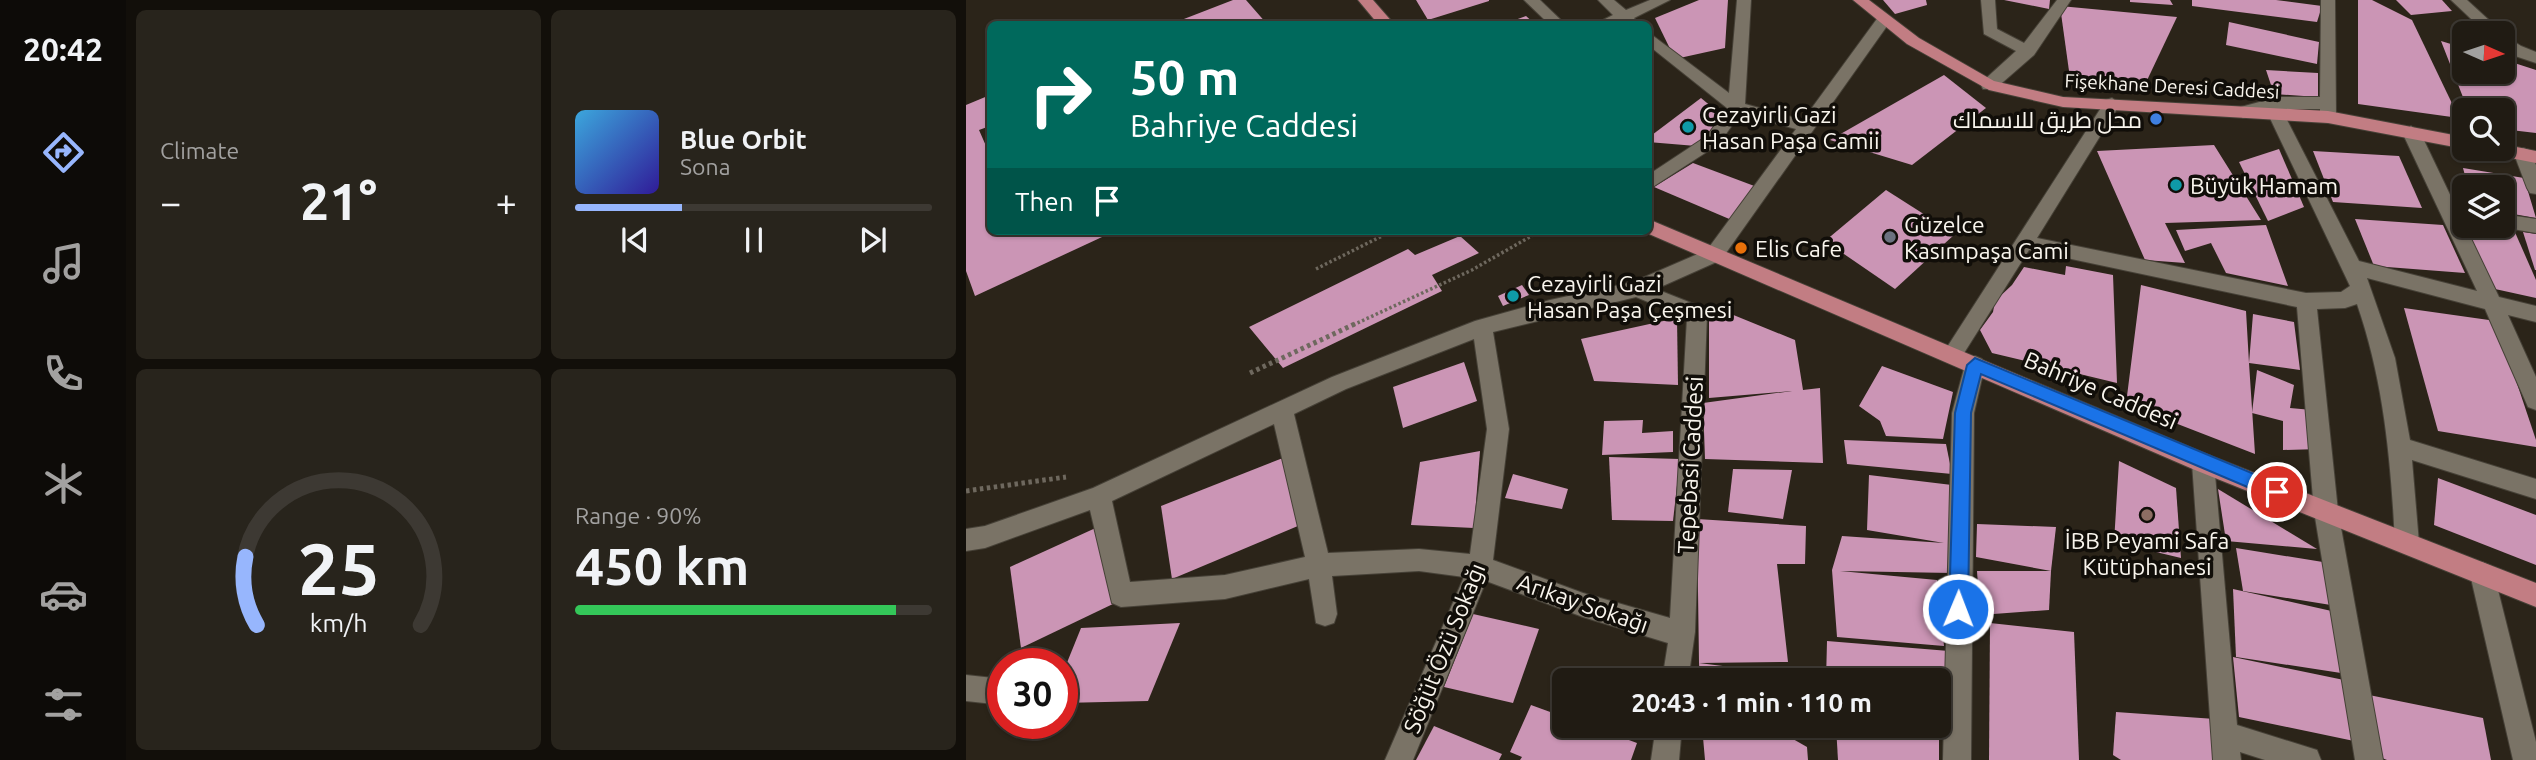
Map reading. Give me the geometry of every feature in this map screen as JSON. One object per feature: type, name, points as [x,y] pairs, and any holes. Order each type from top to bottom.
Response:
[{"type":"main road","points":[[1365,0],[1384,21]]},
{"type":"main road","name":"Fişekhane Deresi Caddesi","points":[[1860,0],[1913,41],[1989,85],[2063,103],[2276,114],[2327,110],[2452,141]]},
{"type":"main road","name":"Bahriye Caddesi","points":[[1652,228],[2203,463],[2536,595]]},
{"type":"street","points":[[1531,0],[1555,21]]},
{"type":"street","points":[[1605,0],[1628,21],[1663,0]]},
{"type":"street","points":[[1652,181],[1713,140],[1736,107],[1744,0]]},
{"type":"street","points":[[1988,0],[1989,31],[2028,51]]},
{"type":"street","points":[[1989,85],[2028,51],[2046,30],[2064,0]]},
{"type":"street","points":[[2243,112],[2278,103],[2327,110],[2328,0]]},
{"type":"street","points":[[2458,0],[2482,21]]},
{"type":"street","points":[[966,540],[985,537],[1099,496],[1339,383],[1482,327],[1550,308],[1637,289],[1714,254],[1884,19]]},
{"type":"street","points":[[1652,40],[1736,107],[1808,127]]},
{"type":"street","points":[[2515,50],[2536,58]]},
{"type":"street","points":[[1952,355],[2112,104]]},
{"type":"street","points":[[2276,114],[2352,267],[2377,332],[2402,447],[2407,543]]},
{"type":"street","points":[[2411,132],[2452,207]]},
{"type":"street","points":[[2529,155],[2536,188]]},
{"type":"street","points":[[2515,223],[2536,226]]},
{"type":"street","points":[[2466,238],[2536,401]]},
{"type":"street","points":[[2024,242],[2306,301],[2345,300],[2360,290]]},
{"type":"street","points":[[2352,267],[2536,314]]},
{"type":"street","name":"Tepebasi Caddesi","points":[[1637,289],[1697,314],[1682,632],[1677,668]]},
{"type":"street","points":[[2306,301],[2326,511],[2369,760]]},
{"type":"street","name":"Söğüt Özü Sokağı","points":[[1399,760],[1480,567],[1498,429],[1482,327]]},
{"type":"street","points":[[1957,760],[1963,413],[1975,365]]},
{"type":"street","points":[[1282,410],[1319,565],[1325,614]]},
{"type":"street","points":[[2402,447],[2536,489]]},
{"type":"street","points":[[2203,463],[2226,747],[2307,760]]},
{"type":"street","name":"Arıkay Sokağı","points":[[1099,496],[1121,595],[1225,587],[1319,565],[1419,560],[1480,567],[1660,630],[1682,632]]},
{"type":"street","points":[[2482,574],[2527,760]]},
{"type":"street","points":[[966,688],[987,690]]},
{"type":"street","points":[[1665,760],[1668,738]]},
{"type":"path","points":[[1316,269],[1384,235]]},
{"type":"path","points":[[1250,373],[1472,270],[1533,235]]},
{"type":"building","points":[[1233,0],[1246,0],[1264,21],[1179,21]]},
{"type":"building","points":[[1416,0],[1489,0],[1489,1],[1428,20]]},
{"type":"building","points":[[1699,0],[1728,0],[1725,48],[1675,59],[1655,18]]},
{"type":"building","points":[[1883,0],[1926,0],[1927,5],[1895,14]]},
{"type":"building","points":[[2004,0],[2050,0],[2049,9]]},
{"type":"building","points":[[2170,0],[2173,5],[2130,2]]},
{"type":"building","points":[[2192,0],[2276,0],[2322,6],[2317,22],[2192,6]]},
{"type":"building","points":[[2358,0],[2372,0],[2412,20],[2452,103],[2452,117],[2358,104]]},
{"type":"building","points":[[2396,0],[2442,0],[2452,11],[2411,15]]},
{"type":"building","points":[[2060,6],[2177,17],[2141,93],[2069,71]]},
{"type":"building","points":[[1526,16],[1532,21],[1512,21]]},
{"type":"building","points":[[2229,22],[2319,42],[2317,64],[2226,45]]},
{"type":"building","points":[[2441,41],[2452,44],[2452,69]]},
{"type":"building","points":[[2515,63],[2536,70],[2536,133],[2515,131],[2515,98],[2463,98],[2458,84],[2515,84]]},
{"type":"building","points":[[2266,70],[2318,73],[2318,97],[2274,94]]},
{"type":"building","points":[[1944,75],[1986,108],[1912,165],[1830,140]]},
{"type":"building","points":[[987,96],[987,127],[979,130],[987,148],[987,235],[1106,235],[975,296],[966,271],[966,105]]},
{"type":"building","name":"Cezayirli Gazi Hasan Paşa Camii","points":[[1701,98],[1724,117],[1696,146],[1652,142],[1652,135]]},
{"type":"building","name":"Büyük Hamam","points":[[2214,145],[2261,220],[2165,223],[2185,263],[2145,260],[2097,151]]},
{"type":"building","points":[[2279,149],[2304,207],[2268,221],[2239,162]]},
{"type":"building","points":[[2313,151],[2399,156],[2422,208],[2333,202]]},
{"type":"building","points":[[1693,163],[1757,187],[1734,221],[1654,187]]},
{"type":"building","points":[[2463,168],[2506,175],[2465,175]]},
{"type":"building","points":[[2515,177],[2524,178],[2536,218],[2515,214]]},
{"type":"building","name":"Güzelce Kasımpaşa Cami","points":[[1886,190],[1955,234],[1895,289],[1825,241]]},
{"type":"building","points":[[2355,219],[2443,225],[2465,273],[2374,266]]},
{"type":"building","points":[[2266,225],[2288,286],[2226,273],[2211,243],[2185,251],[2176,230]]},
{"type":"building","points":[[2515,232],[2536,280],[2536,298],[2495,289],[2471,238],[2515,238]]},
{"type":"building","points":[[2523,232],[2536,234],[2536,270],[2535,270]]},
{"type":"building","points":[[1460,236],[1479,253],[1432,275],[1442,291],[1283,368],[1249,327],[1408,249],[1415,255]]},
{"type":"building","points":[[2066,266],[2113,275],[2117,383],[1992,353],[1980,330],[1993,312],[1995,301],[2012,285],[2024,267],[2065,275]]},
{"type":"building","name":"Cezayirli Gazi Hasan Paşa Çeşmesi","points":[[1522,285],[1529,295],[1503,306],[1498,296]]},
{"type":"building","points":[[2141,285],[2246,311],[2255,454],[2126,404]]},
{"type":"building","points":[[1709,305],[1795,340],[1803,390],[1820,388],[1823,463],[1705,459],[1703,403],[1792,391],[1709,398]]},
{"type":"building","points":[[2404,308],[2496,321],[2536,440],[2536,447],[2438,431]]},
{"type":"building","points":[[2253,314],[2294,322],[2300,370],[2249,363]]},
{"type":"building","points":[[1677,318],[1678,385],[1594,381],[1581,339]]},
{"type":"building","points":[[1464,362],[1477,401],[1403,428],[1393,387]]},
{"type":"building","points":[[1882,366],[1953,392],[1943,439],[1886,436],[1880,421],[1859,406]]},
{"type":"building","points":[[2257,370],[2294,385],[2290,408],[2312,410],[2320,449],[2283,450],[2283,421],[2252,413]]},
{"type":"building","points":[[1643,420],[1642,433],[1673,431],[1673,452],[1602,455],[1604,421]]},
{"type":"building","points":[[1844,440],[1946,444],[1952,474],[1847,464]]},
{"type":"building","points":[[1480,451],[1474,528],[1411,525],[1420,462]]},
{"type":"building","points":[[1288,456],[1305,523],[1172,579],[1161,506]]},
{"type":"building","points":[[1609,457],[1680,459],[1673,521],[1612,520]]},
{"type":"building","name":"İBB Peyami Safa Kütüphanesi","points":[[2119,461],[2176,488],[2181,558],[2114,542]]},
{"type":"building","points":[[1733,469],[1792,470],[1783,519],[1728,512]]},
{"type":"building","points":[[1513,474],[1568,489],[1562,509],[1505,498]]},
{"type":"building","points":[[1869,475],[1952,485],[1952,544],[1948,543],[1952,573],[1840,571],[1937,580],[1944,646],[1837,637],[1832,570],[1842,536],[1944,543],[1867,530]]},
{"type":"building","points":[[2438,478],[2536,515],[2536,565],[2434,525]]},
{"type":"building","points":[[2218,489],[2317,549],[2226,541]]},
{"type":"building","points":[[1697,519],[1806,526],[1805,564],[1777,564],[1788,662],[1699,663]]},
{"type":"building","points":[[1977,524],[2056,527],[2051,571],[1976,557]]},
{"type":"building","points":[[1100,526],[1115,603],[1021,648],[1010,567]]},
{"type":"building","points":[[2236,548],[2329,563],[2337,606],[2243,591]]},
{"type":"building","points":[[1977,571],[2051,571],[2049,610],[1980,615]]},
{"type":"building","points":[[2233,589],[2336,612],[2341,673],[2236,657]]},
{"type":"building","points":[[1473,614],[1539,629],[1513,703],[1444,687]]},
{"type":"building","points":[[1180,623],[1148,701],[1078,703],[1078,648],[1073,648],[1081,628]]},
{"type":"building","points":[[1990,623],[2074,632],[2079,760],[1989,760]]},
{"type":"building","points":[[1827,641],[1949,651],[1948,668],[1826,668]]},
{"type":"building","points":[[2233,657],[2344,680],[2354,741],[2239,717]]},
{"type":"building","points":[[1699,663],[1739,668],[1699,668]]},
{"type":"building","points":[[2364,694],[2483,718],[2491,760],[2387,760],[2377,756]]},
{"type":"building","points":[[1531,705],[1552,713],[1552,738],[1623,738],[1637,743],[1631,760],[1520,760],[1522,757],[1510,752]]},
{"type":"building","points":[[2116,712],[2215,719],[2215,760],[2121,760],[2113,755]]},
{"type":"building","points":[[1434,726],[1502,754],[1499,760],[1416,760]]},
{"type":"building","points":[[1703,738],[1793,738],[1807,747],[1808,760],[1705,760]]},
{"type":"building","points":[[1837,738],[1939,738],[1939,760],[1838,760]]},
{"type":"place","name":"محل طريق للاسماك","points":[[2156,119]]},
{"type":"place","name":"Cezayirli Gazi Hasan Paşa Camii","points":[[1688,127]]},
{"type":"place","name":"Büyük Hamam","points":[[2176,185]]},
{"type":"place","name":"Güzelce Kasımpaşa Cami","points":[[1890,237]]},
{"type":"place","name":"Elis Cafe","points":[[1741,248]]},
{"type":"place","name":"Cezayirli Gazi Hasan Paşa Çeşmesi","points":[[1513,296]]},
{"type":"place","name":"İBB Peyami Safa Kütüphanesi","points":[[2147,515]]},
{"type":"route","points":[[1958,609],[1963,413],[1975,365],[2277,492]]}]
